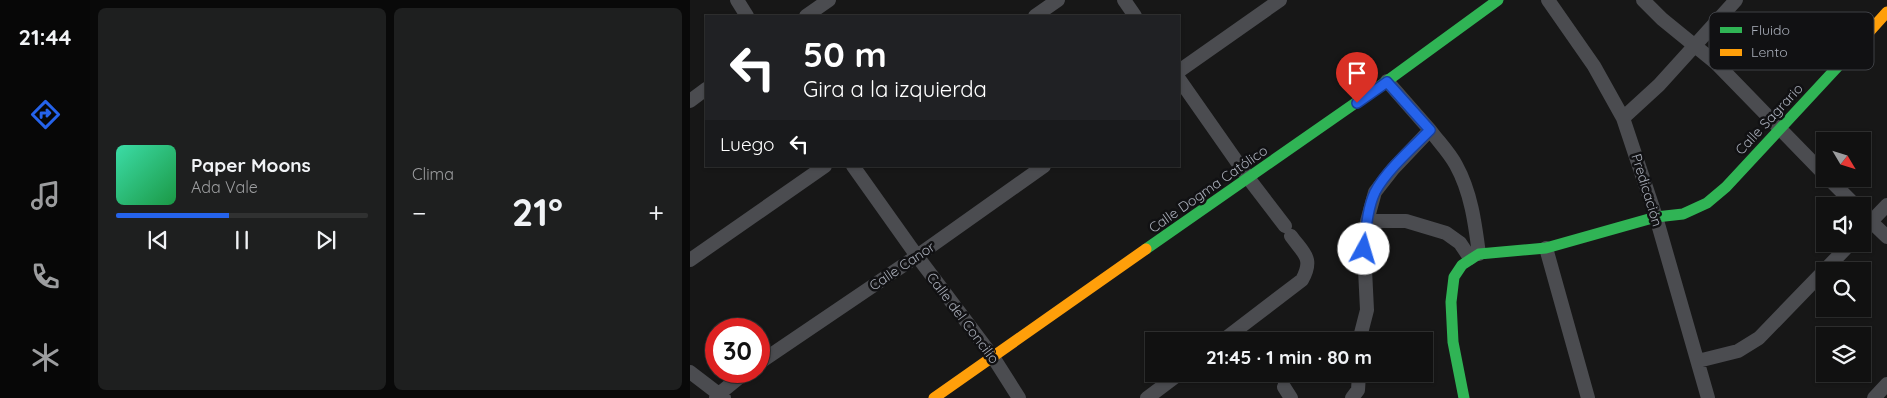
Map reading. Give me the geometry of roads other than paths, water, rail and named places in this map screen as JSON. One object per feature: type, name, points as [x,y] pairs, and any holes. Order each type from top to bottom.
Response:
[{"type":"street","points":[[737,0],[746,15]]},
{"type":"street","points":[[807,15],[829,0]]},
{"type":"street","points":[[1036,15],[1058,0]]},
{"type":"street","points":[[1124,0],[1134,15]]},
{"type":"street","points":[[1180,70],[1280,0]]},
{"type":"street","name":"Calle Dogma Católico","points":[[934,398],[1387,82],[1498,0]]},
{"type":"street","name":"Predicación","points":[[1548,0],[1594,66],[1623,118],[1656,217],[1708,398]]},
{"type":"street","points":[[1643,0],[1662,19],[1709,58]]},
{"type":"street","points":[[1725,12],[1736,0]]},
{"type":"street","name":"Calle Sagrario","points":[[1874,26],[1887,12]]},
{"type":"street","points":[[1623,118],[1659,85],[1709,30]]},
{"type":"street","points":[[1723,70],[1816,166]]},
{"type":"street","name":"Calle Sagrario","points":[[1475,256],[1546,248],[1656,217],[1683,214],[1707,203],[1726,187],[1834,70]]},
{"type":"street","points":[[1180,79],[1249,179],[1308,259],[1308,269],[1302,280],[1234,332]]},
{"type":"street","points":[[1387,82],[1430,130],[1455,164],[1470,199],[1475,218],[1475,256]]},
{"type":"street","points":[[690,101],[705,90]]},
{"type":"street","points":[[1361,332],[1367,310],[1364,249],[1367,221],[1375,192],[1393,169],[1430,130]]},
{"type":"street","points":[[690,260],[824,167]]},
{"type":"street","name":"Calle del Concilio","points":[[854,167],[917,256],[993,357],[1019,398]]},
{"type":"street","name":"Calle Canor","points":[[770,356],[917,256],[1043,167]]},
{"type":"street","points":[[1837,188],[1847,197]]},
{"type":"street","points":[[1871,218],[1887,205]]},
{"type":"street","points":[[1367,221],[1406,221],[1446,233],[1475,256]]},
{"type":"street","points":[[1871,226],[1887,237]]},
{"type":"street","points":[[1546,248],[1588,398]]},
{"type":"street","points":[[1698,362],[1738,351],[1759,338],[1842,252]]},
{"type":"street","points":[[1464,398],[1452,342],[1451,302],[1454,277],[1462,265],[1475,256]]},
{"type":"street","points":[[690,372],[719,397],[734,383]]},
{"type":"street","points":[[1153,396],[1170,382]]},
{"type":"street","points":[[1352,398],[1358,390],[1359,382]]}]
